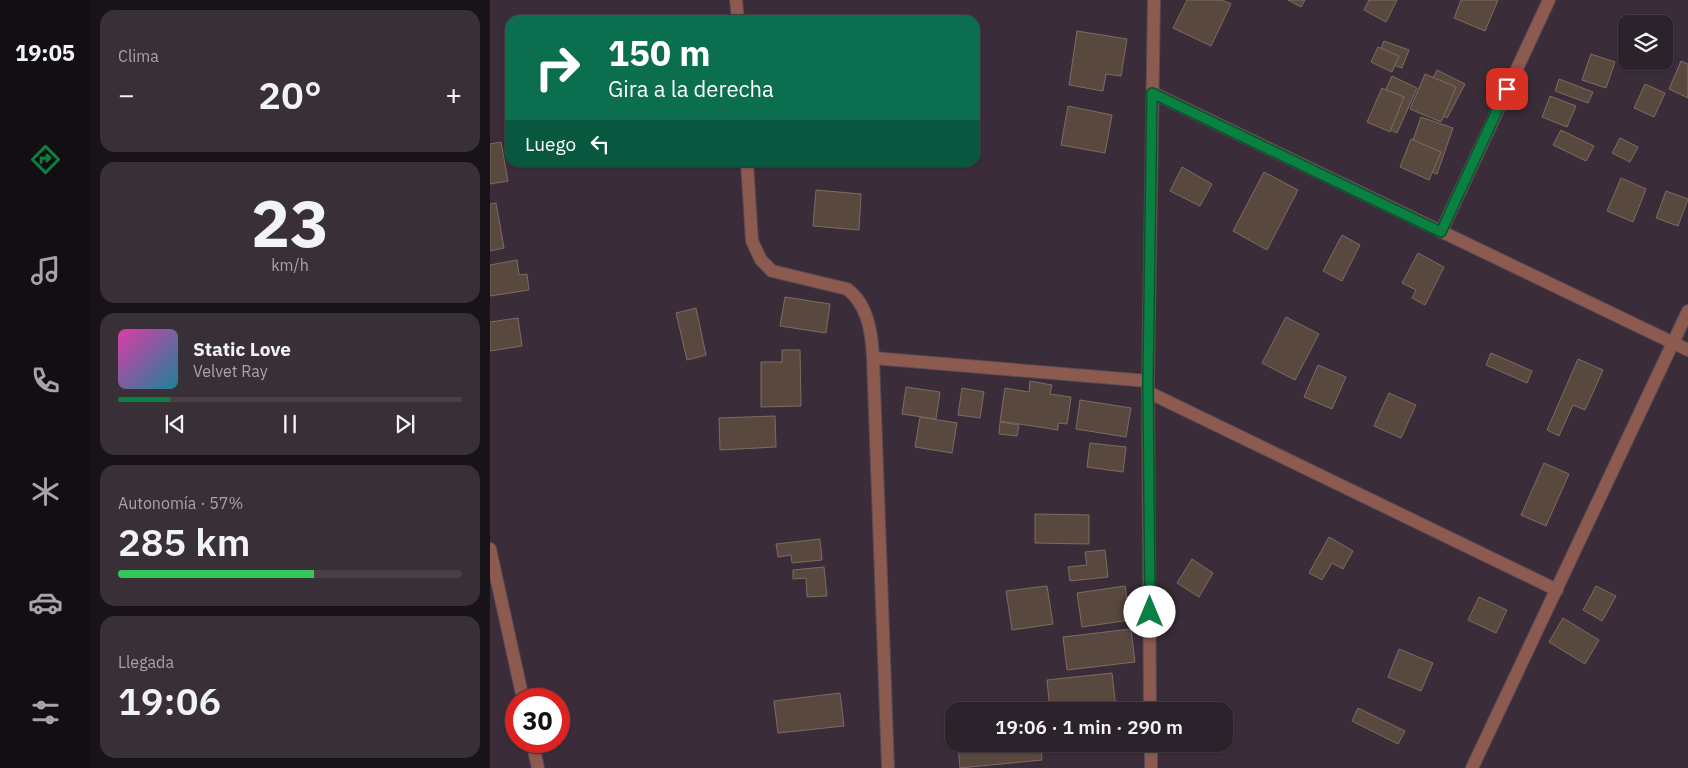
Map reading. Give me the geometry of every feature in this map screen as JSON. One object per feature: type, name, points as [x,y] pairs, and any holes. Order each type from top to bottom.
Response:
[{"type":"street","points":[[736,0],[738,15]]},
{"type":"street","points":[[1150,702],[1148,387],[1154,0]]},
{"type":"street","points":[[1441,232],[1549,0]]},
{"type":"street","points":[[1152,93],[1688,350]]},
{"type":"street","points":[[747,167],[752,241],[761,260],[772,271],[847,289],[853,293],[860,303],[869,325],[873,358],[888,768]]},
{"type":"street","points":[[1472,768],[1688,312]]},
{"type":"street","points":[[873,358],[1148,387],[1557,590]]},
{"type":"street","points":[[490,549],[521,688]]},
{"type":"street","points":[[1150,752],[1151,768]]},
{"type":"street","points":[[535,753],[538,768]]},
{"type":"building","points":[[1187,0],[1222,0],[1231,4],[1211,46],[1173,28]]},
{"type":"building","points":[[1288,0],[1305,0],[1301,7]]},
{"type":"building","points":[[1369,0],[1397,0],[1386,22],[1364,10]]},
{"type":"building","points":[[1461,0],[1498,0],[1485,31],[1454,18]]},
{"type":"building","points":[[1077,31],[1127,39],[1121,76],[1106,74],[1103,91],[1069,85]]},
{"type":"building","points":[[1384,41],[1409,50],[1402,68],[1377,59]]},
{"type":"building","points":[[1378,47],[1399,56],[1392,72],[1371,62]]},
{"type":"building","points":[[1591,54],[1615,62],[1606,88],[1582,80]]},
{"type":"building","points":[[1681,61],[1688,64],[1688,98],[1669,89]]},
{"type":"building","points":[[1437,70],[1465,84],[1447,118],[1420,104]]},
{"type":"building","points":[[1425,74],[1456,87],[1441,122],[1410,109]]},
{"type":"building","points":[[1392,76],[1417,88],[1397,133],[1372,121]]},
{"type":"building","points":[[1559,79],[1593,92],[1588,103],[1555,91]]},
{"type":"building","points":[[1645,84],[1665,93],[1654,117],[1634,108]]},
{"type":"building","points":[[1382,88],[1404,97],[1390,132],[1367,122]]},
{"type":"building","points":[[1550,96],[1576,106],[1567,127],[1542,117]]},
{"type":"building","points":[[1068,106],[1112,115],[1105,153],[1061,145]]},
{"type":"building","points":[[1421,117],[1453,128],[1437,174],[1405,163]]},
{"type":"building","points":[[1561,130],[1594,146],[1586,161],[1553,145]]},
{"type":"building","points":[[1620,138],[1638,147],[1630,162],[1612,153]]},
{"type":"building","points":[[1411,139],[1441,152],[1429,180],[1400,167]]},
{"type":"building","points":[[501,142],[508,181],[490,184],[490,144]]},
{"type":"building","points":[[1182,167],[1212,184],[1200,206],[1170,191]]},
{"type":"building","points":[[1264,172],[1298,190],[1267,250],[1233,231]]},
{"type":"building","points":[[1621,178],[1646,189],[1633,222],[1607,211]]},
{"type":"building","points":[[816,190],[861,194],[859,230],[813,226]]},
{"type":"building","points":[[1666,191],[1688,199],[1678,226],[1656,218]]},
{"type":"building","points":[[496,203],[504,248],[490,251],[490,204]]},
{"type":"building","points":[[1342,235],[1360,245],[1342,281],[1323,271]]},
{"type":"building","points":[[1418,253],[1444,267],[1425,305],[1412,298],[1416,290],[1402,283]]},
{"type":"building","points":[[517,260],[519,275],[527,274],[529,290],[490,296],[490,265]]},
{"type":"building","points":[[785,297],[830,304],[826,333],[780,326]]},
{"type":"building","points":[[696,308],[706,355],[687,360],[676,313]]},
{"type":"building","points":[[1286,317],[1319,334],[1295,380],[1262,363]]},
{"type":"building","points":[[518,318],[522,346],[490,351],[490,322]]},
{"type":"building","points":[[782,350],[800,350],[801,406],[761,407],[761,362],[782,362]]},
{"type":"building","points":[[1491,353],[1532,371],[1527,383],[1486,365]]},
{"type":"building","points":[[1578,359],[1603,370],[1585,410],[1573,405],[1559,436],[1547,430]]},
{"type":"building","points":[[1318,365],[1346,377],[1332,409],[1304,397]]},
{"type":"building","points":[[1030,381],[1052,385],[1050,394],[1071,397],[1067,424],[1058,423],[1058,430],[1000,421],[1005,388],[1029,392]]},
{"type":"building","points":[[906,387],[940,392],[936,419],[902,414]]},
{"type":"building","points":[[962,388],[984,392],[980,418],[958,415]]},
{"type":"building","points":[[1389,393],[1416,405],[1401,438],[1374,426]]},
{"type":"building","points":[[1080,400],[1131,408],[1126,437],[1076,429]]},
{"type":"building","points":[[775,416],[776,447],[720,450],[719,418]]},
{"type":"building","points":[[920,417],[957,423],[952,453],[915,447]]},
{"type":"building","points":[[1000,422],[1019,425],[1017,436],[999,434]]},
{"type":"building","points":[[1090,443],[1126,447],[1123,472],[1087,467]]},
{"type":"building","points":[[1544,463],[1569,474],[1546,526],[1521,515]]},
{"type":"building","points":[[1035,514],[1089,515],[1089,544],[1035,543]]},
{"type":"building","points":[[1329,537],[1353,551],[1343,569],[1332,563],[1322,580],[1309,573]]},
{"type":"building","points":[[820,539],[822,560],[792,563],[791,555],[778,557],[776,544]]},
{"type":"building","points":[[1105,550],[1108,577],[1070,581],[1068,567],[1087,565],[1085,552]]},
{"type":"building","points":[[1192,559],[1213,573],[1199,597],[1177,583]]},
{"type":"building","points":[[824,567],[827,596],[807,597],[806,578],[793,579],[793,570]]},
{"type":"building","points":[[1047,586],[1053,624],[1012,630],[1006,591]]},
{"type":"building","points":[[1125,586],[1130,620],[1082,627],[1077,593]]},
{"type":"building","points":[[1596,586],[1616,596],[1602,621],[1583,610]]},
{"type":"building","points":[[1479,597],[1507,610],[1496,633],[1468,620]]},
{"type":"building","points":[[1563,618],[1599,640],[1585,664],[1549,642]]},
{"type":"building","points":[[1131,629],[1135,662],[1067,670],[1063,637]]},
{"type":"building","points":[[1399,649],[1433,663],[1421,691],[1388,677]]},
{"type":"building","points":[[1112,673],[1115,702],[1049,702],[1047,680]]},
{"type":"building","points":[[840,693],[844,726],[778,733],[774,701]]},
{"type":"building","points":[[1358,708],[1405,731],[1398,744],[1352,721]]},
{"type":"building","points":[[959,752],[1042,752],[1042,760],[960,768]]},
{"type":"route","points":[[1150,612],[1148,381],[1152,93],[1441,232],[1507,89]]}]
